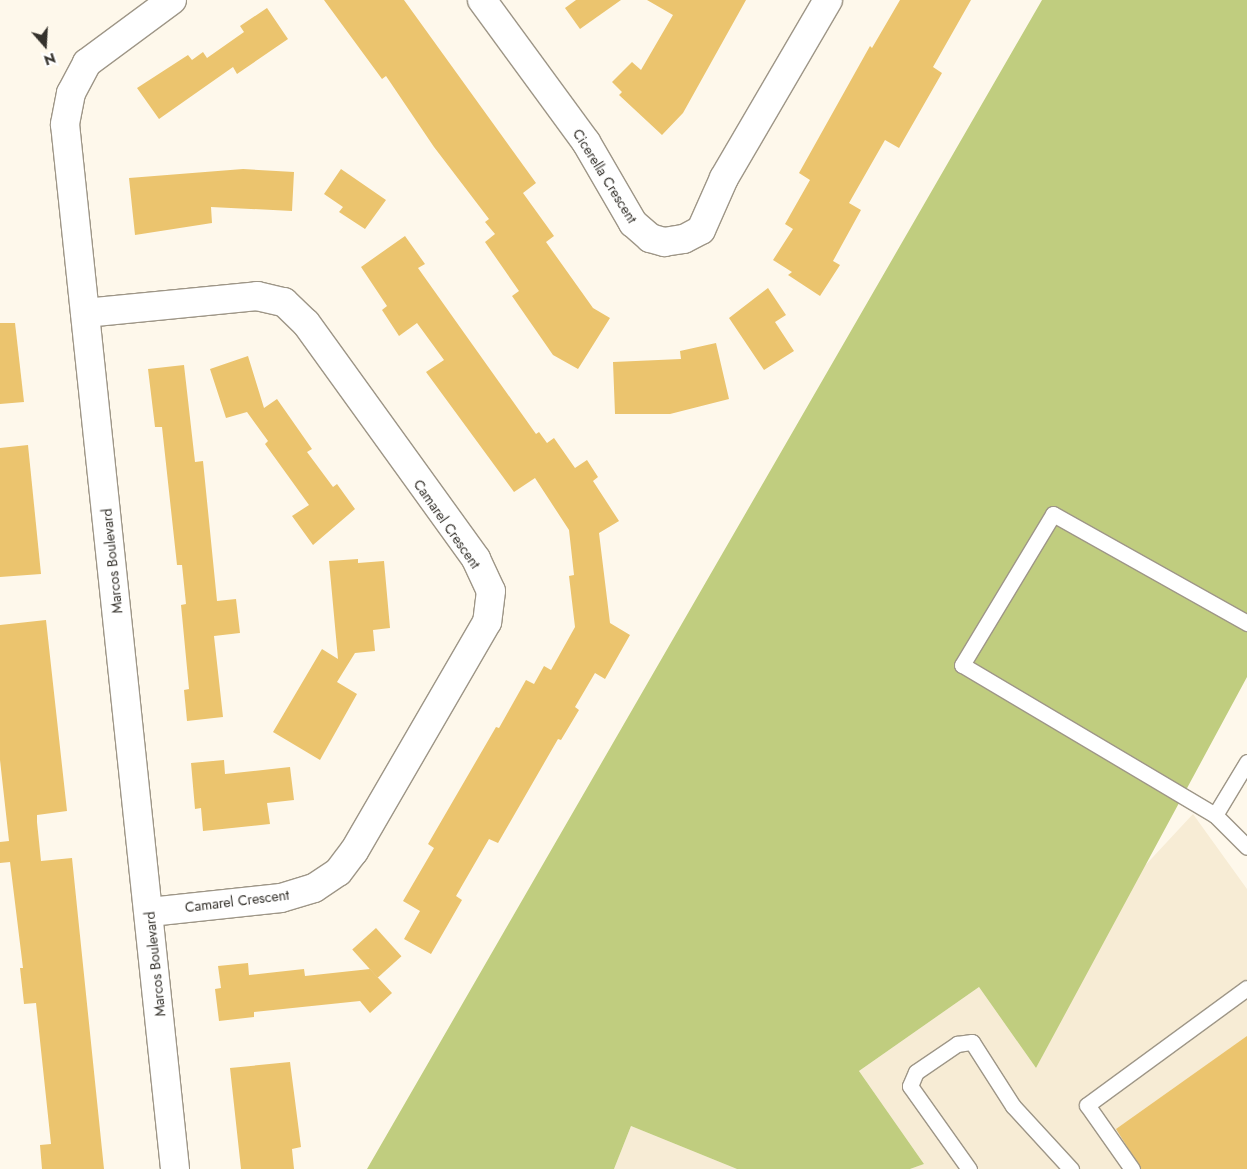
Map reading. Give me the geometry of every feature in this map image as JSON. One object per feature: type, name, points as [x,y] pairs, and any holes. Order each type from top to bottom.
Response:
[{"type":"street","name":"Marcos Boulevard","points":[[172,0],[87,63],[71,93],[65,124],[150,912],[175,1169]]},
{"type":"street","name":"Cicerella Crescent","points":[[482,0],[586,142],[633,223],[650,238],[664,242],[684,239],[701,230],[724,178],[828,0]]},
{"type":"street","name":"Camarel Crescent","points":[[85,313],[256,296],[284,302],[306,323],[476,559],[491,591],[487,622],[354,851],[338,872],[314,888],[281,898],[150,912]]},
{"type":"lane","points":[[1247,624],[1053,514],[962,665],[1215,815],[1247,847]]},
{"type":"lane","points":[[1215,815],[1247,762]]},
{"type":"lane","points":[[1132,1169],[1087,1105],[1247,988]]},
{"type":"lane","points":[[969,1169],[910,1086],[916,1072],[956,1044],[972,1042],[1013,1106],[1070,1169]]},
{"type":"shaded area","points":[[1193,814],[1247,889],[1247,1169],[910,1169],[924,1164],[859,1071],[979,987],[1036,1068],[1139,872]]},
{"type":"shaded area","points":[[631,1126],[737,1169],[614,1169]]},
{"type":"green space","points":[[1042,0],[1247,0],[1247,677],[1036,1068],[979,987],[859,1071],[924,1164],[910,1169],[737,1169],[631,1126],[614,1169],[367,1169]]},
{"type":"building","points":[[324,0],[404,0],[536,183],[523,193],[554,236],[546,242],[593,308],[610,318],[578,369],[553,355],[512,296],[519,291],[485,242],[495,234],[485,222],[489,219],[434,147],[386,76],[382,79]]},
{"type":"building","points":[[576,0],[621,0],[580,29],[565,8]]},
{"type":"building","points":[[647,0],[746,0],[683,113],[662,135],[619,95],[622,92],[612,82],[632,62],[641,70],[673,15]]},
{"type":"building","points":[[900,0],[971,0],[933,67],[942,73],[899,148],[885,140],[849,203],[861,210],[833,261],[840,265],[820,296],[788,275],[792,272],[773,260],[793,229],[785,224],[810,180],[799,173],[870,46],[872,48]]},
{"type":"building","points":[[267,8],[288,39],[237,74],[233,67],[159,119],[137,88],[188,55],[192,60],[203,52],[207,58],[244,32],[240,26]]},
{"type":"building","points":[[243,169],[294,172],[292,211],[211,207],[212,223],[135,235],[129,178]]},
{"type":"building","points":[[341,169],[386,200],[365,229],[339,212],[343,207],[324,194]]},
{"type":"building","points":[[405,236],[425,264],[418,268],[536,434],[539,432],[547,443],[554,438],[575,468],[587,460],[598,477],[593,481],[619,521],[599,533],[610,623],[630,635],[605,679],[595,673],[575,707],[579,710],[561,740],[558,739],[498,843],[489,839],[456,896],[462,900],[431,954],[404,939],[420,911],[403,901],[434,848],[428,844],[496,727],[499,728],[526,680],[534,684],[544,666],[551,670],[575,627],[569,576],[574,575],[569,530],[535,478],[514,492],[426,372],[444,360],[417,323],[399,336],[382,310],[387,306],[361,267]]},
{"type":"building","points":[[768,288],[786,315],[775,322],[794,351],[764,370],[729,318]]},
{"type":"building","points":[[0,323],[15,323],[24,402],[0,404]]},
{"type":"building","points":[[716,343],[729,399],[670,414],[615,414],[613,362],[681,359],[680,351]]},
{"type":"building","points":[[248,356],[264,408],[277,399],[312,449],[307,452],[333,487],[337,484],[355,509],[313,545],[292,516],[309,505],[265,444],[268,441],[247,412],[226,418],[210,369]]},
{"type":"building","points":[[184,365],[195,462],[203,461],[217,601],[236,599],[240,633],[214,636],[223,717],[187,721],[184,690],[189,689],[181,605],[186,604],[182,565],[177,565],[162,427],[155,427],[148,369]]},
{"type":"building","points":[[28,445],[41,574],[0,577],[0,448]]},
{"type":"building","points":[[358,559],[358,563],[384,561],[390,628],[373,630],[375,651],[355,653],[337,682],[357,694],[320,760],[273,732],[322,649],[338,659],[329,561]]},
{"type":"building","points":[[46,620],[67,811],[37,815],[41,861],[72,858],[104,1169],[42,1169],[40,1145],[51,1144],[36,1003],[24,1004],[20,968],[23,968],[10,862],[0,863],[0,842],[9,841],[0,760],[0,625]]},
{"type":"building","points":[[224,760],[225,774],[290,767],[294,800],[267,803],[270,824],[203,831],[201,808],[195,809],[191,763]]},
{"type":"building","points":[[376,928],[401,956],[378,978],[352,949]]},
{"type":"building","points":[[248,963],[249,975],[304,969],[305,976],[370,969],[392,993],[370,1013],[360,1001],[254,1012],[254,1017],[219,1021],[215,989],[221,988],[218,966]]},
{"type":"building","points":[[1247,1036],[1247,1169],[1141,1169],[1116,1129]]},
{"type":"building","points":[[290,1062],[301,1147],[292,1149],[294,1169],[241,1169],[230,1068]]}]
